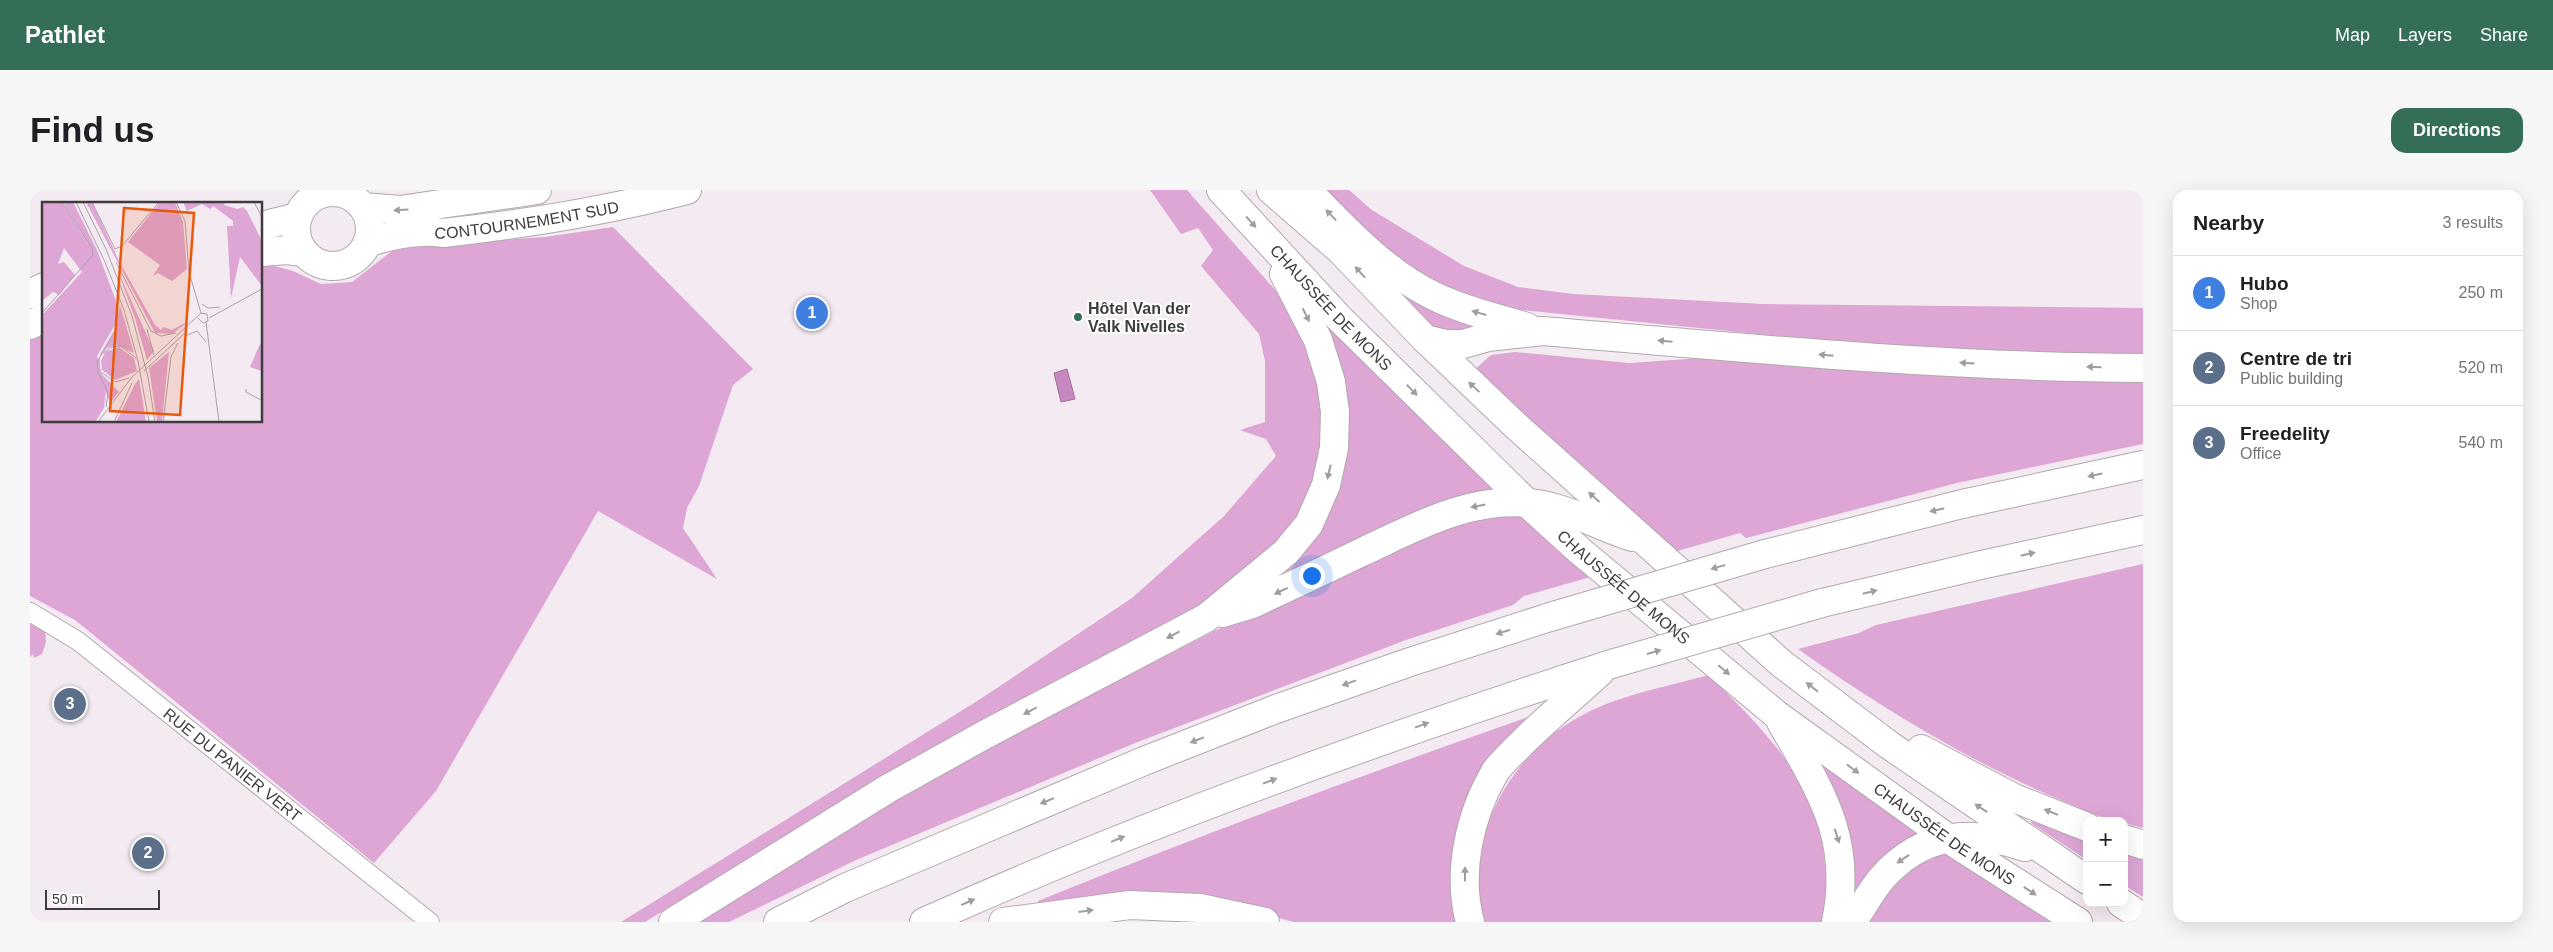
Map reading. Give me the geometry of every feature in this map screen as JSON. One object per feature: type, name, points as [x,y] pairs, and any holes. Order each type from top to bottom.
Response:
[{"type":"highway","name":"CONTOURNEMENT SUD","points":[[363,207],[382,210],[408,209],[538,190]]},
{"type":"highway","name":"CONTOURNEMENT SUD","points":[[367,242],[403,234],[432,231],[443,233],[524,224],[605,210],[687,190]]},
{"type":"highway","name":"CHAUSSÉE DE MONS","points":[[1221,190],[1339,318],[1527,502],[1588,557],[1777,715],[1947,838],[2078,922]]},
{"type":"highway","points":[[1271,190],[1340,250],[1425,339],[1514,424],[1782,664],[1888,745],[2083,877]]},
{"type":"highway","points":[[1308,190],[1365,249],[1435,297],[1464,309],[1543,331],[1875,359],[2016,366],[2143,368]]},
{"type":"highway","points":[[343,193],[363,207],[368,218],[370,231],[361,254],[351,262],[338,266],[325,266],[313,261],[303,252],[295,229],[297,217],[308,201],[319,194],[343,193]]},
{"type":"highway","points":[[262,226],[297,217]]},
{"type":"highway","points":[[262,252],[287,250],[303,252]]},
{"type":"highway","points":[[673,922],[889,788],[986,734],[1206,618],[1286,552],[1309,524],[1326,485],[1334,448],[1335,412],[1331,382],[1310,323],[1284,277],[1280,255]]},
{"type":"highway","points":[[30,294],[42,288]]},
{"type":"highway","points":[[30,326],[42,319]]},
{"type":"highway","points":[[1425,339],[1446,344],[1463,344],[1488,337],[1543,331]]},
{"type":"highway","points":[[778,922],[845,888],[1144,761],[1276,709],[1410,662],[1550,617],[1765,554],[1962,504],[2143,466]]},
{"type":"highway","points":[[1206,618],[1252,604],[1450,512],[1486,504],[1527,502],[1558,508],[1602,528],[1643,541]]},
{"type":"highway","points":[[924,922],[1008,884],[1154,824],[1432,722],[1608,665],[1822,603],[1981,565],[2143,530]]},
{"type":"highway","points":[[1470,922],[1466,904],[1465,855],[1478,811],[1495,771],[1530,735],[1608,665]]},
{"type":"highway","points":[[1841,710],[1879,726],[2014,798],[2083,825]]},
{"type":"highway","points":[[1777,715],[1824,798],[1839,845],[1841,897],[1836,922]]},
{"type":"highway","points":[[1852,922],[1881,879],[1895,865],[1915,851],[1947,838],[1969,835],[1991,837],[2051,855]]},
{"type":"highway","points":[[2128,840],[2143,845]]},
{"type":"highway","points":[[1003,922],[1130,905],[1200,908],[1265,922]]},
{"type":"highway","points":[[2127,907],[2143,918]]},
{"type":"street","name":"RUE DU PANIER VERT","points":[[30,612],[78,641],[430,922]]},
{"type":"shaded area","points":[[1150,190],[1187,190],[1284,300],[1303,337],[1317,382],[1323,433],[1318,473],[1301,516],[1283,538],[1212,599],[792,832],[645,922],[621,922],[982,698],[1132,598],[1224,516],[1276,456],[1266,439],[1240,430],[1265,422],[1265,361],[1259,334],[1201,266],[1213,250],[1198,228],[1181,234]]},
{"type":"shaded area","points":[[1287,190],[1299,190],[1490,323],[1465,339],[1426,328]]},
{"type":"shaded area","points":[[1319,190],[1349,190],[1372,210],[1464,266],[1518,287],[1573,294],[1763,304],[2143,308],[2143,358],[1867,345],[1501,308],[1442,286],[1385,250]]},
{"type":"shaded area","points":[[613,227],[753,369],[733,385],[699,486],[687,508],[683,528],[717,579],[598,511],[436,791],[374,863],[75,620],[30,596],[30,337],[42,330],[42,422],[262,422],[262,266],[267,264],[293,271],[321,284],[352,282],[392,251],[423,245],[545,237]]},
{"type":"shaded area","points":[[1330,327],[1496,491],[1290,577],[1285,568],[1323,520],[1326,332]]},
{"type":"shaded area","points":[[1515,352],[1629,363],[1702,358],[2143,376],[2143,444],[1957,483],[1746,538],[1740,533],[1674,552],[1473,371],[1491,355]]},
{"type":"shaded area","points":[[1067,369],[1075,399],[1061,402],[1054,373]]},
{"type":"shaded area","points":[[1521,509],[1594,576],[1524,596],[1513,605],[1406,640],[1135,743],[856,860],[729,922],[694,922],[916,788],[995,744],[1214,631],[1459,517]]},
{"type":"shaded area","points":[[2143,564],[2143,828],[2128,824],[2128,817],[2102,817],[2093,814],[1994,769],[1894,713],[1798,649],[1859,633],[1876,625]]},
{"type":"shaded area","points":[[30,624],[45,631],[46,642],[42,654],[34,658],[33,654],[30,657]]},
{"type":"shaded area","points":[[1709,675],[1769,738],[1786,760],[1812,808],[1821,835],[1827,882],[1827,896],[1821,922],[1485,922],[1479,892],[1479,862],[1485,832],[1496,804],[1512,778],[1531,754],[1554,733],[1594,709],[1642,692]]},
{"type":"shaded area","points":[[1531,716],[1501,752],[1461,922],[1294,922],[1271,916],[1040,910],[1038,901],[1099,876],[1407,760]]},
{"type":"shaded area","points":[[1820,764],[1921,835],[1861,890],[1855,889],[1851,883]]},
{"type":"shaded area","points":[[2035,817],[2083,835],[2083,857],[2031,823]]},
{"type":"shaded area","points":[[1940,847],[2057,922],[1859,922],[1891,876]]},
{"type":"shaded area","points":[[2128,849],[2143,854],[2143,897],[2128,888]]},
{"type":"place","name":"Hubo","points":[[812,313]]},
{"type":"place","name":"Hôtel Van der Valk Nivelles","points":[[1078,317]]},
{"type":"place","name":"Freedelity","points":[[70,704]]},
{"type":"place","name":"Centre de tri","points":[[148,853]]}]
